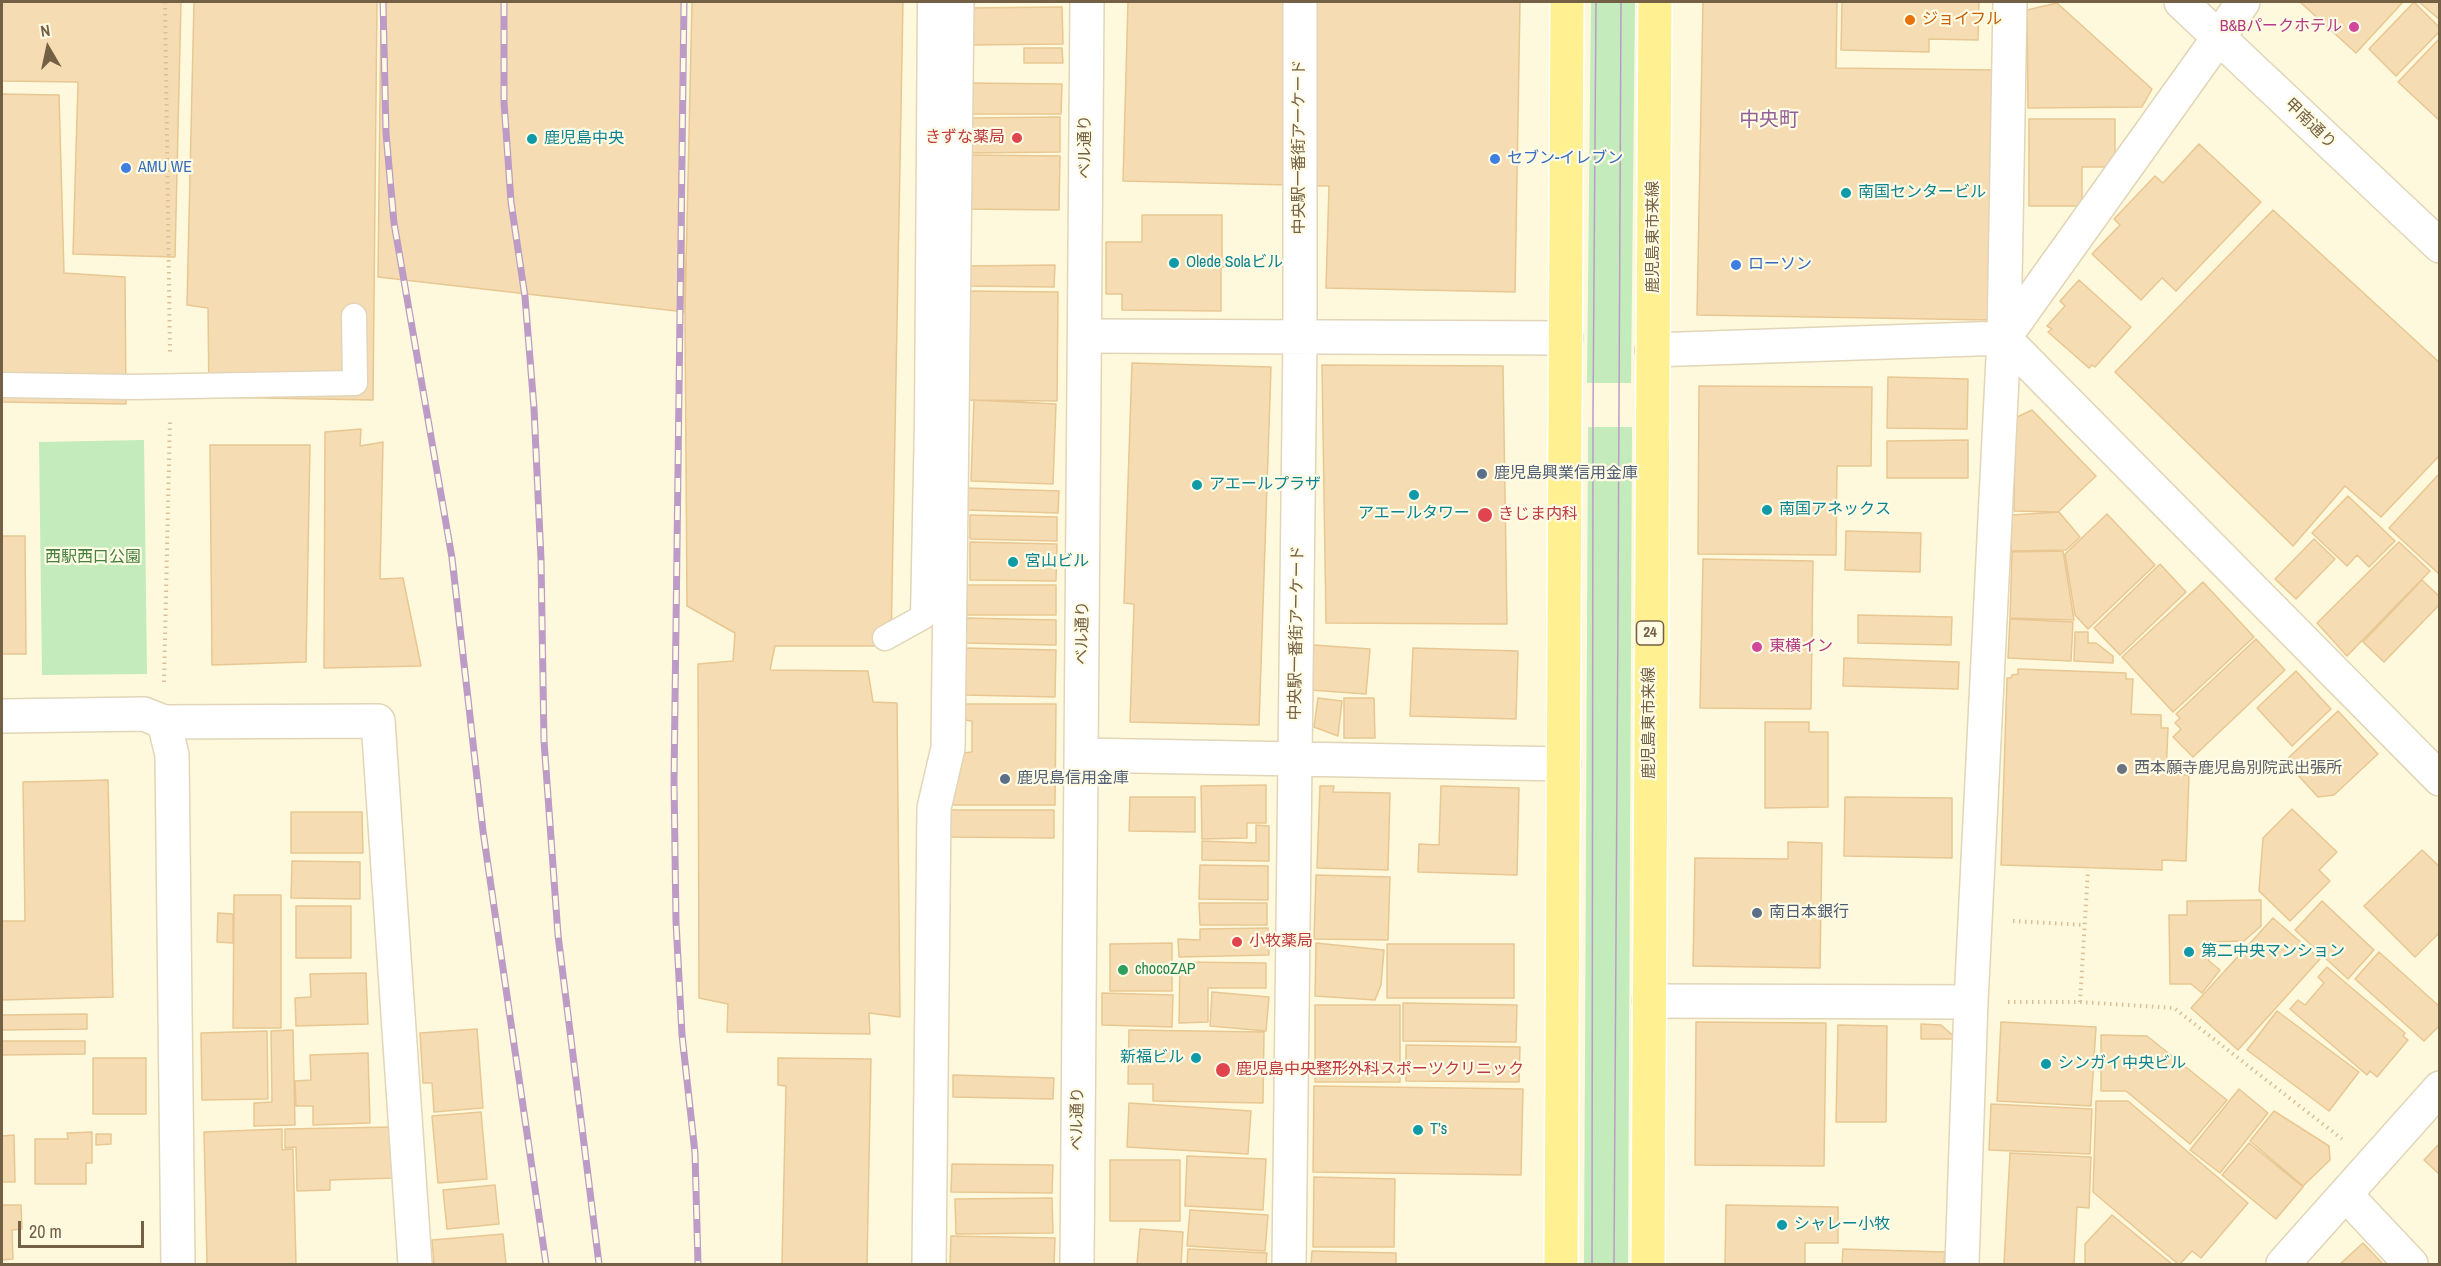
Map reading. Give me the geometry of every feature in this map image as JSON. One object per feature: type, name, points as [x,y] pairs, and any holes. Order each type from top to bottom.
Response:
[{"type":"main road","points":[[1562,1264],[1567,2]]},
{"type":"main road","name":"鹿児島東市来線","points":[[1648,1264],[1655,2]]},
{"type":"street","points":[[929,1264],[934,808],[948,748],[957,2]]},
{"type":"street","name":"ベル通り","points":[[1077,1264],[1087,2]]},
{"type":"street","name":"中央駅一番街アーケード","points":[[1289,1264],[1300,337],[1300,2]]},
{"type":"street","points":[[1962,1264],[1971,1002],[2004,338],[2010,2]]},
{"type":"street","name":"甲南通り","points":[[2181,2],[2439,246]]},
{"type":"street","points":[[2004,338],[2243,2]]},
{"type":"street","points":[[1086,336],[1566,338]]},
{"type":"street","points":[[1652,350],[2004,338],[2439,778]]},
{"type":"street","points":[[2,716],[144,714],[164,722],[378,721],[415,1264]]},
{"type":"street","points":[[164,722],[172,755],[178,1264]]},
{"type":"street","points":[[1082,755],[1564,764]]},
{"type":"street","points":[[1649,1001],[1971,1002]]},
{"type":"street","points":[[2283,1264],[2439,1088]]},
{"type":"street","points":[[2346,1194],[2411,1264]]},
{"type":"lane","points":[[885,638],[923,617],[930,2]]},
{"type":"lane","points":[[2,385],[134,387],[355,383],[354,316]]},
{"type":"path","points":[[165,2],[170,357]]},
{"type":"path","points":[[164,722],[170,416]]},
{"type":"path","points":[[2080,1002],[2088,870]]},
{"type":"path","points":[[1976,919],[2085,925]]},
{"type":"path","points":[[1971,1002],[2080,1002],[2174,1008],[2373,1163]]},
{"type":"green space","points":[[1591,2],[1635,2],[1631,383],[1587,383]]},
{"type":"green space","points":[[1588,427],[1632,427],[1628,1264],[1584,1264]]},
{"type":"green space","name":"西駅西口公園","points":[[144,440],[147,674],[42,675],[39,442]]},
{"type":"building","name":"AMU WE","points":[[2,2],[181,2],[175,257],[73,254],[78,82],[2,81]]},
{"type":"building","points":[[194,2],[377,2],[373,400],[209,397],[208,308],[187,305]]},
{"type":"building","name":"鹿児島中央","points":[[381,2],[682,2],[685,312],[378,277]]},
{"type":"building","points":[[692,2],[903,2],[891,646],[775,646],[770,670],[868,671],[873,702],[897,703],[900,1017],[869,1013],[870,1034],[727,1032],[728,1004],[699,998],[698,664],[733,661],[735,633],[687,606],[685,312]]},
{"type":"building","points":[[1128,2],[1520,2],[1515,292],[1326,288],[1329,186],[1123,181]]},
{"type":"building","name":"南国センタービル","points":[[1703,2],[1837,2],[1836,68],[1994,70],[1989,320],[1697,315]]},
{"type":"building","name":"ジョイフル","points":[[1842,2],[1979,2],[1978,40],[1929,39],[1929,52],[1841,50]]},
{"type":"building","name":"B&Bパークホテル","points":[[2300,2],[2403,2],[2356,53]]},
{"type":"building","points":[[2414,2],[2440,28],[2440,31],[2396,76],[2369,49]]},
{"type":"building","points":[[2419,2],[2440,2],[2440,20]]},
{"type":"building","points":[[2057,3],[2152,89],[2142,107],[2028,108],[2027,10]]},
{"type":"building","points":[[1062,7],[1063,44],[969,45],[969,8]]},
{"type":"building","points":[[2440,38],[2440,121],[2398,82]]},
{"type":"building","points":[[1024,48],[1062,48],[1063,63],[1024,63]]},
{"type":"building","points":[[969,83],[1062,84],[1061,114],[968,114]]},
{"type":"building","points":[[2,94],[59,95],[64,273],[125,277],[126,404],[2,402]]},
{"type":"building","points":[[1060,117],[1060,152],[970,153],[970,118]]},
{"type":"building","points":[[2029,119],[2115,119],[2115,167],[2082,167],[2082,206],[2029,206]]},
{"type":"building","points":[[2199,144],[2261,202],[2176,291],[2162,278],[2141,300],[2092,254],[2120,225],[2114,219],[2155,176],[2163,183]]},
{"type":"building","points":[[968,155],[1060,156],[1059,210],[968,209]]},
{"type":"building","points":[[2273,210],[2440,363],[2440,455],[2381,517],[2345,486],[2293,546],[2115,372]]},
{"type":"building","name":"Olede Solaビル","points":[[1142,215],[1222,215],[1222,260],[1242,259],[1242,267],[1221,267],[1221,311],[1122,310],[1122,294],[1106,294],[1106,242],[1142,242]]},
{"type":"building","points":[[1055,265],[1054,287],[968,286],[968,266]]},
{"type":"building","points":[[2079,280],[2131,327],[2095,367],[2092,365],[2089,368],[2048,332],[2052,329],[2047,326],[2065,306],[2060,301]]},
{"type":"building","points":[[967,291],[1058,292],[1057,401],[965,400]]},
{"type":"building","name":"アエールプラザ","points":[[1132,363],[1271,367],[1259,725],[1130,722],[1134,604],[1124,603]]},
{"type":"building","name":"アエールタワー","points":[[1322,365],[1503,366],[1507,624],[1326,623]]},
{"type":"building","points":[[1888,377],[1968,379],[1967,429],[1887,428]]},
{"type":"building","name":"南国アネックス","points":[[1699,386],[1872,387],[1871,466],[1837,466],[1836,555],[1698,554]]},
{"type":"building","points":[[974,400],[1056,404],[1053,484],[971,481]]},
{"type":"building","points":[[2032,410],[2096,476],[2058,512],[2014,511],[2015,418]]},
{"type":"building","points":[[361,429],[360,446],[383,442],[380,579],[403,578],[421,666],[324,668],[325,432]]},
{"type":"building","points":[[1968,440],[1968,478],[1887,478],[1887,441]]},
{"type":"building","points":[[210,445],[310,445],[306,662],[212,665]]},
{"type":"building","points":[[2440,473],[2440,575],[2389,528]]},
{"type":"building","points":[[967,488],[1059,491],[1058,513],[966,510]]},
{"type":"building","points":[[2348,496],[2395,541],[2369,567],[2357,555],[2347,566],[2312,533]]},
{"type":"building","points":[[2059,512],[2080,537],[2066,550],[2011,551],[2012,515]]},
{"type":"building","points":[[2107,514],[2155,565],[2088,629],[2075,615],[2065,554]]},
{"type":"building","points":[[970,515],[1057,517],[1057,541],[970,539]]},
{"type":"building","points":[[1846,531],[1921,533],[1920,572],[1845,570]]},
{"type":"building","points":[[2,536],[25,536],[26,654],[2,654]]},
{"type":"building","points":[[2314,539],[2335,559],[2296,599],[2275,579]]},
{"type":"building","name":"宮山ビル","points":[[970,542],[1057,544],[1056,581],[970,580]]},
{"type":"building","points":[[2399,542],[2430,571],[2347,656],[2317,623]]},
{"type":"building","points":[[2063,551],[2074,620],[2010,618],[2012,552]]},
{"type":"building","name":"東横イン","points":[[1703,559],[1813,561],[1811,709],[1700,708]]},
{"type":"building","points":[[2160,564],[2186,592],[2120,655],[2094,628]]},
{"type":"building","points":[[2422,580],[2440,597],[2440,604],[2384,662],[2363,642]]},
{"type":"building","points":[[2203,582],[2254,637],[2173,712],[2122,657]]},
{"type":"building","points":[[966,585],[1056,585],[1056,615],[967,615]]},
{"type":"building","points":[[1858,615],[1952,617],[1951,645],[1858,643]]},
{"type":"building","points":[[966,618],[1056,620],[1056,645],[965,643]]},
{"type":"building","points":[[2010,619],[2073,622],[2071,661],[2008,658]]},
{"type":"building","points":[[2075,632],[2088,632],[2088,643],[2096,643],[2113,656],[2113,663],[2074,661]]},
{"type":"building","points":[[2256,639],[2285,670],[2193,757],[2173,737],[2181,729],[2175,723],[2180,718],[2176,714]]},
{"type":"building","points":[[1314,645],[1370,649],[1366,694],[1310,690]]},
{"type":"building","points":[[965,648],[1056,650],[1055,697],[964,695]]},
{"type":"building","points":[[1413,648],[1518,651],[1516,719],[1410,716]]},
{"type":"building","points":[[1844,658],[1959,662],[1958,689],[1843,686]]},
{"type":"building","points":[[2018,669],[2126,673],[2126,679],[2133,679],[2131,714],[2161,715],[2161,728],[2168,728],[2166,775],[2189,775],[2186,861],[2162,860],[2162,870],[2001,865],[2007,678],[2018,674]]},
{"type":"building","points":[[2296,671],[2331,709],[2292,746],[2257,708]]},
{"type":"building","points":[[1318,698],[1342,701],[1338,736],[1314,727]]},
{"type":"building","points":[[1344,698],[1374,698],[1375,738],[1344,738]]},
{"type":"building","name":"鹿児島信用金庫","points":[[965,704],[1056,704],[1055,805],[948,805],[963,753],[972,752],[972,721],[964,720]]},
{"type":"building","points":[[2338,711],[2378,754],[2334,795],[2318,797],[2285,761]]},
{"type":"building","points":[[1765,722],[1809,722],[1809,732],[1828,732],[1828,807],[1765,808]]},
{"type":"building","points":[[108,780],[113,997],[2,1000],[2,921],[25,921],[23,782]]},
{"type":"building","points":[[1266,785],[1266,823],[1247,823],[1247,838],[1202,839],[1201,786]]},
{"type":"building","points":[[1320,786],[1334,786],[1333,792],[1390,793],[1388,870],[1317,868]]},
{"type":"building","points":[[1441,786],[1519,788],[1517,875],[1418,872],[1419,844],[1439,845]]},
{"type":"building","points":[[1130,797],[1195,797],[1195,832],[1129,831]]},
{"type":"building","points":[[1845,797],[1952,798],[1952,858],[1844,856]]},
{"type":"building","points":[[2292,809],[2337,852],[2319,870],[2330,881],[2290,921],[2259,891],[2263,838]]},
{"type":"building","points":[[948,810],[1054,810],[1054,838],[948,837]]},
{"type":"building","points":[[291,812],[362,812],[363,853],[291,853]]},
{"type":"building","points":[[1256,825],[1269,826],[1269,861],[1202,860],[1202,841],[1256,843]]},
{"type":"building","name":"南日本銀行","points":[[1788,842],[1822,843],[1820,968],[1693,966],[1695,858],[1788,859]]},
{"type":"building","points":[[2422,850],[2440,867],[2440,932],[2415,957],[2364,906]]},
{"type":"building","points":[[292,861],[360,862],[360,899],[291,898]]},
{"type":"building","points":[[1200,865],[1268,866],[1268,900],[1199,899]]},
{"type":"building","points":[[1316,875],[1390,877],[1388,940],[1314,939]]},
{"type":"building","points":[[234,895],[281,895],[281,1028],[233,1028]]},
{"type":"building","name":"第二中央マンション","points":[[2261,900],[2261,926],[2244,941],[2208,942],[2209,961],[2220,970],[2202,993],[2191,984],[2170,984],[2169,915],[2187,915],[2187,901]]},
{"type":"building","points":[[2322,901],[2374,950],[2348,979],[2295,930]]},
{"type":"building","points":[[1199,903],[1267,903],[1267,925],[1200,925]]},
{"type":"building","points":[[296,906],[351,906],[351,958],[296,958]]},
{"type":"building","points":[[218,913],[233,914],[233,943],[217,942]]},
{"type":"building","points":[[2273,918],[2320,959],[2238,1050],[2191,1008]]},
{"type":"building","points":[[1268,928],[1269,955],[1179,957],[1178,939],[1200,940],[1200,929]]},
{"type":"building","points":[[1172,943],[1172,991],[1110,991],[1110,944]]},
{"type":"building","points":[[1316,943],[1384,950],[1381,985],[1375,1000],[1315,996]]},
{"type":"building","points":[[1387,944],[1514,944],[1514,998],[1387,998]]},
{"type":"building","points":[[2379,952],[2440,1007],[2440,1025],[2424,1041],[2355,979]]},
{"type":"building","points":[[1180,962],[1266,963],[1266,988],[1208,988],[1208,1022],[1179,1023]]},
{"type":"building","points":[[2327,967],[2405,1033],[2403,1036],[2408,1040],[2377,1077],[2370,1071],[2367,1075],[2290,1009],[2298,1000],[2305,1005],[2324,983],[2318,977]]},
{"type":"building","points":[[366,973],[368,1024],[296,1026],[295,998],[311,997],[310,974]]},
{"type":"building","points":[[1212,992],[1269,997],[1266,1031],[1210,1026]]},
{"type":"building","points":[[1102,993],[1173,995],[1172,1027],[1102,1025]]},
{"type":"building","points":[[1403,1003],[1517,1005],[1516,1042],[1403,1041]]},
{"type":"building","points":[[1315,1005],[1400,1005],[1400,1082],[1315,1082]]},
{"type":"building","points":[[2277,1011],[2359,1072],[2329,1111],[2247,1050]]},
{"type":"building","points":[[87,1014],[87,1029],[2,1030],[2,1015]]},
{"type":"building","points":[[1696,1022],[1826,1023],[1824,1166],[1695,1165]]},
{"type":"building","name":"シンガイ中央ビル","points":[[2001,1022],[2096,1027],[2091,1106],[1997,1101]]},
{"type":"building","points":[[1921,1024],[1941,1025],[1957,1039],[1921,1039]]},
{"type":"building","points":[[1838,1025],[1887,1026],[1886,1122],[1836,1122]]},
{"type":"building","points":[[477,1029],[483,1108],[434,1112],[432,1083],[423,1083],[420,1033]]},
{"type":"building","points":[[293,1030],[295,1125],[254,1126],[254,1103],[272,1102],[271,1031]]},
{"type":"building","name":"新福ビル","points":[[1129,1030],[1264,1032],[1263,1103],[1153,1101],[1153,1084],[1128,1084]]},
{"type":"building","points":[[267,1031],[268,1099],[202,1100],[201,1033]]},
{"type":"building","points":[[2101,1035],[2147,1036],[2227,1100],[2190,1144],[2126,1091],[2101,1091]]},
{"type":"building","points":[[2,1041],[85,1041],[85,1054],[2,1055]]},
{"type":"building","points":[[1406,1045],[1520,1047],[1519,1082],[1406,1081]]},
{"type":"building","points":[[368,1053],[370,1123],[313,1125],[313,1106],[296,1106],[295,1081],[311,1080],[310,1055]]},
{"type":"building","points":[[93,1058],[146,1058],[146,1114],[93,1114]]},
{"type":"building","points":[[778,1058],[871,1059],[867,1264],[782,1264],[786,1086],[778,1085]]},
{"type":"building","points":[[953,1075],[1054,1078],[1053,1099],[953,1097]]},
{"type":"building","name":"T’s","points":[[1314,1086],[1523,1089],[1521,1175],[1313,1172]]},
{"type":"building","points":[[2239,1089],[2268,1113],[2220,1173],[2190,1150]]},
{"type":"building","points":[[2096,1101],[2128,1101],[2248,1203],[2201,1258],[2192,1251],[2178,1264],[2093,1192]]},
{"type":"building","points":[[1129,1103],[1251,1111],[1248,1154],[1127,1147]]},
{"type":"building","points":[[1991,1104],[2092,1109],[2090,1154],[1989,1150]]},
{"type":"building","points":[[2274,1111],[2329,1146],[2330,1160],[2303,1186],[2250,1141]]},
{"type":"building","points":[[481,1112],[487,1179],[438,1183],[432,1116]]},
{"type":"building","points":[[393,1127],[394,1178],[330,1180],[330,1190],[297,1191],[296,1147],[285,1148],[285,1129]]},
{"type":"building","points":[[282,1129],[282,1150],[293,1149],[296,1264],[207,1264],[204,1132]]},
{"type":"building","points":[[92,1132],[92,1163],[86,1163],[86,1184],[35,1184],[35,1139],[68,1139],[67,1133]]},
{"type":"building","points":[[96,1134],[111,1134],[111,1144],[96,1145]]},
{"type":"building","points":[[14,1135],[15,1182],[2,1182],[2,1136]]},
{"type":"building","points":[[2249,1143],[2303,1187],[2276,1219],[2222,1175]]},
{"type":"building","points":[[2440,1143],[2440,1175],[2424,1160]]},
{"type":"building","points":[[2010,1153],[2091,1157],[2089,1208],[2077,1207],[2074,1264],[2004,1264]]},
{"type":"building","points":[[1187,1156],[1266,1159],[1263,1210],[1185,1206]]},
{"type":"building","points":[[1110,1160],[1180,1160],[1180,1221],[1110,1221]]},
{"type":"building","points":[[952,1164],[1053,1165],[1052,1193],[951,1192]]},
{"type":"building","points":[[1314,1177],[1395,1179],[1394,1247],[1313,1247]]},
{"type":"building","points":[[495,1185],[499,1224],[447,1229],[443,1190]]},
{"type":"building","points":[[1052,1198],[1053,1233],[956,1234],[955,1199]]},
{"type":"building","points":[[2,1205],[21,1205],[22,1229],[12,1230],[13,1259],[2,1260]]},
{"type":"building","name":"シャレー小牧","points":[[1726,1205],[1838,1207],[1838,1243],[1805,1243],[1805,1264],[1725,1264]]},
{"type":"building","points":[[1190,1210],[1268,1215],[1265,1251],[1187,1246]]},
{"type":"building","points":[[2112,1215],[2172,1264],[2085,1264],[2085,1244]]},
{"type":"building","points":[[1140,1229],[1183,1232],[1181,1264],[1137,1264]]},
{"type":"building","points":[[503,1234],[506,1264],[434,1264],[432,1240]]},
{"type":"building","points":[[951,1236],[1055,1238],[1054,1264],[950,1264]]},
{"type":"building","points":[[2363,1243],[2383,1264],[2340,1264]]},
{"type":"building","points":[[1188,1249],[1267,1253],[1266,1264],[1187,1264]]},
{"type":"building","points":[[1843,1249],[1945,1252],[1944,1264],[1842,1264]]},
{"type":"building","points":[[1312,1251],[1396,1253],[1396,1264],[1311,1264]]},
{"type":"tram line","points":[[1592,1264],[1596,2]]},
{"type":"tram line","points":[[1614,1264],[1621,2]]},
{"type":"railway","points":[[383,2],[386,133],[394,223],[452,558],[483,831],[546,1264]]},
{"type":"railway","points":[[504,2],[504,102],[511,202],[525,297],[534,408],[541,559],[544,741],[558,935],[599,1264]]},
{"type":"railway","points":[[684,2],[674,781],[676,922],[682,1035],[695,1153],[698,1264]]},
{"type":"place","name":"ジョイフル","points":[[1910,20]]},
{"type":"place","name":"B&Bパークホテル","points":[[2354,27]]},
{"type":"place","name":"きずな薬局","points":[[1017,138]]},
{"type":"place","name":"鹿児島中央","points":[[532,139]]},
{"type":"place","name":"セブン-イレブン","points":[[1495,159]]},
{"type":"place","name":"AMU WE","points":[[126,168]]},
{"type":"place","name":"南国センタービル","points":[[1846,193]]},
{"type":"place","name":"Olede Solaビル","points":[[1174,263]]},
{"type":"place","name":"ローソン","points":[[1736,265]]},
{"type":"place","name":"鹿児島興業信用金庫","points":[[1482,474]]},
{"type":"place","name":"アエールプラザ","points":[[1197,485]]},
{"type":"place","name":"アエールタワー","points":[[1414,495]]},
{"type":"place","name":"南国アネックス","points":[[1767,510]]},
{"type":"place","name":"きじま内科","points":[[1485,515]]},
{"type":"place","name":"宮山ビル","points":[[1013,562]]},
{"type":"place","name":"東横イン","points":[[1757,647]]},
{"type":"place","name":"西本願寺鹿児島別院武出張所","points":[[2122,769]]},
{"type":"place","name":"鹿児島信用金庫","points":[[1005,779]]},
{"type":"place","name":"南日本銀行","points":[[1757,913]]},
{"type":"place","name":"小牧薬局","points":[[1237,942]]},
{"type":"place","name":"第二中央マンション","points":[[2189,952]]},
{"type":"place","name":"chocoZAP","points":[[1123,970]]},
{"type":"place","name":"新福ビル","points":[[1196,1058]]},
{"type":"place","name":"シンガイ中央ビル","points":[[2046,1064]]},
{"type":"place","name":"鹿児島中央整形外科スポーツクリニック","points":[[1223,1070]]},
{"type":"place","name":"T’s","points":[[1418,1130]]},
{"type":"place","name":"シャレー小牧","points":[[1782,1225]]},
{"type":"district","name":"中央町","points":[[1769,121]]}]
